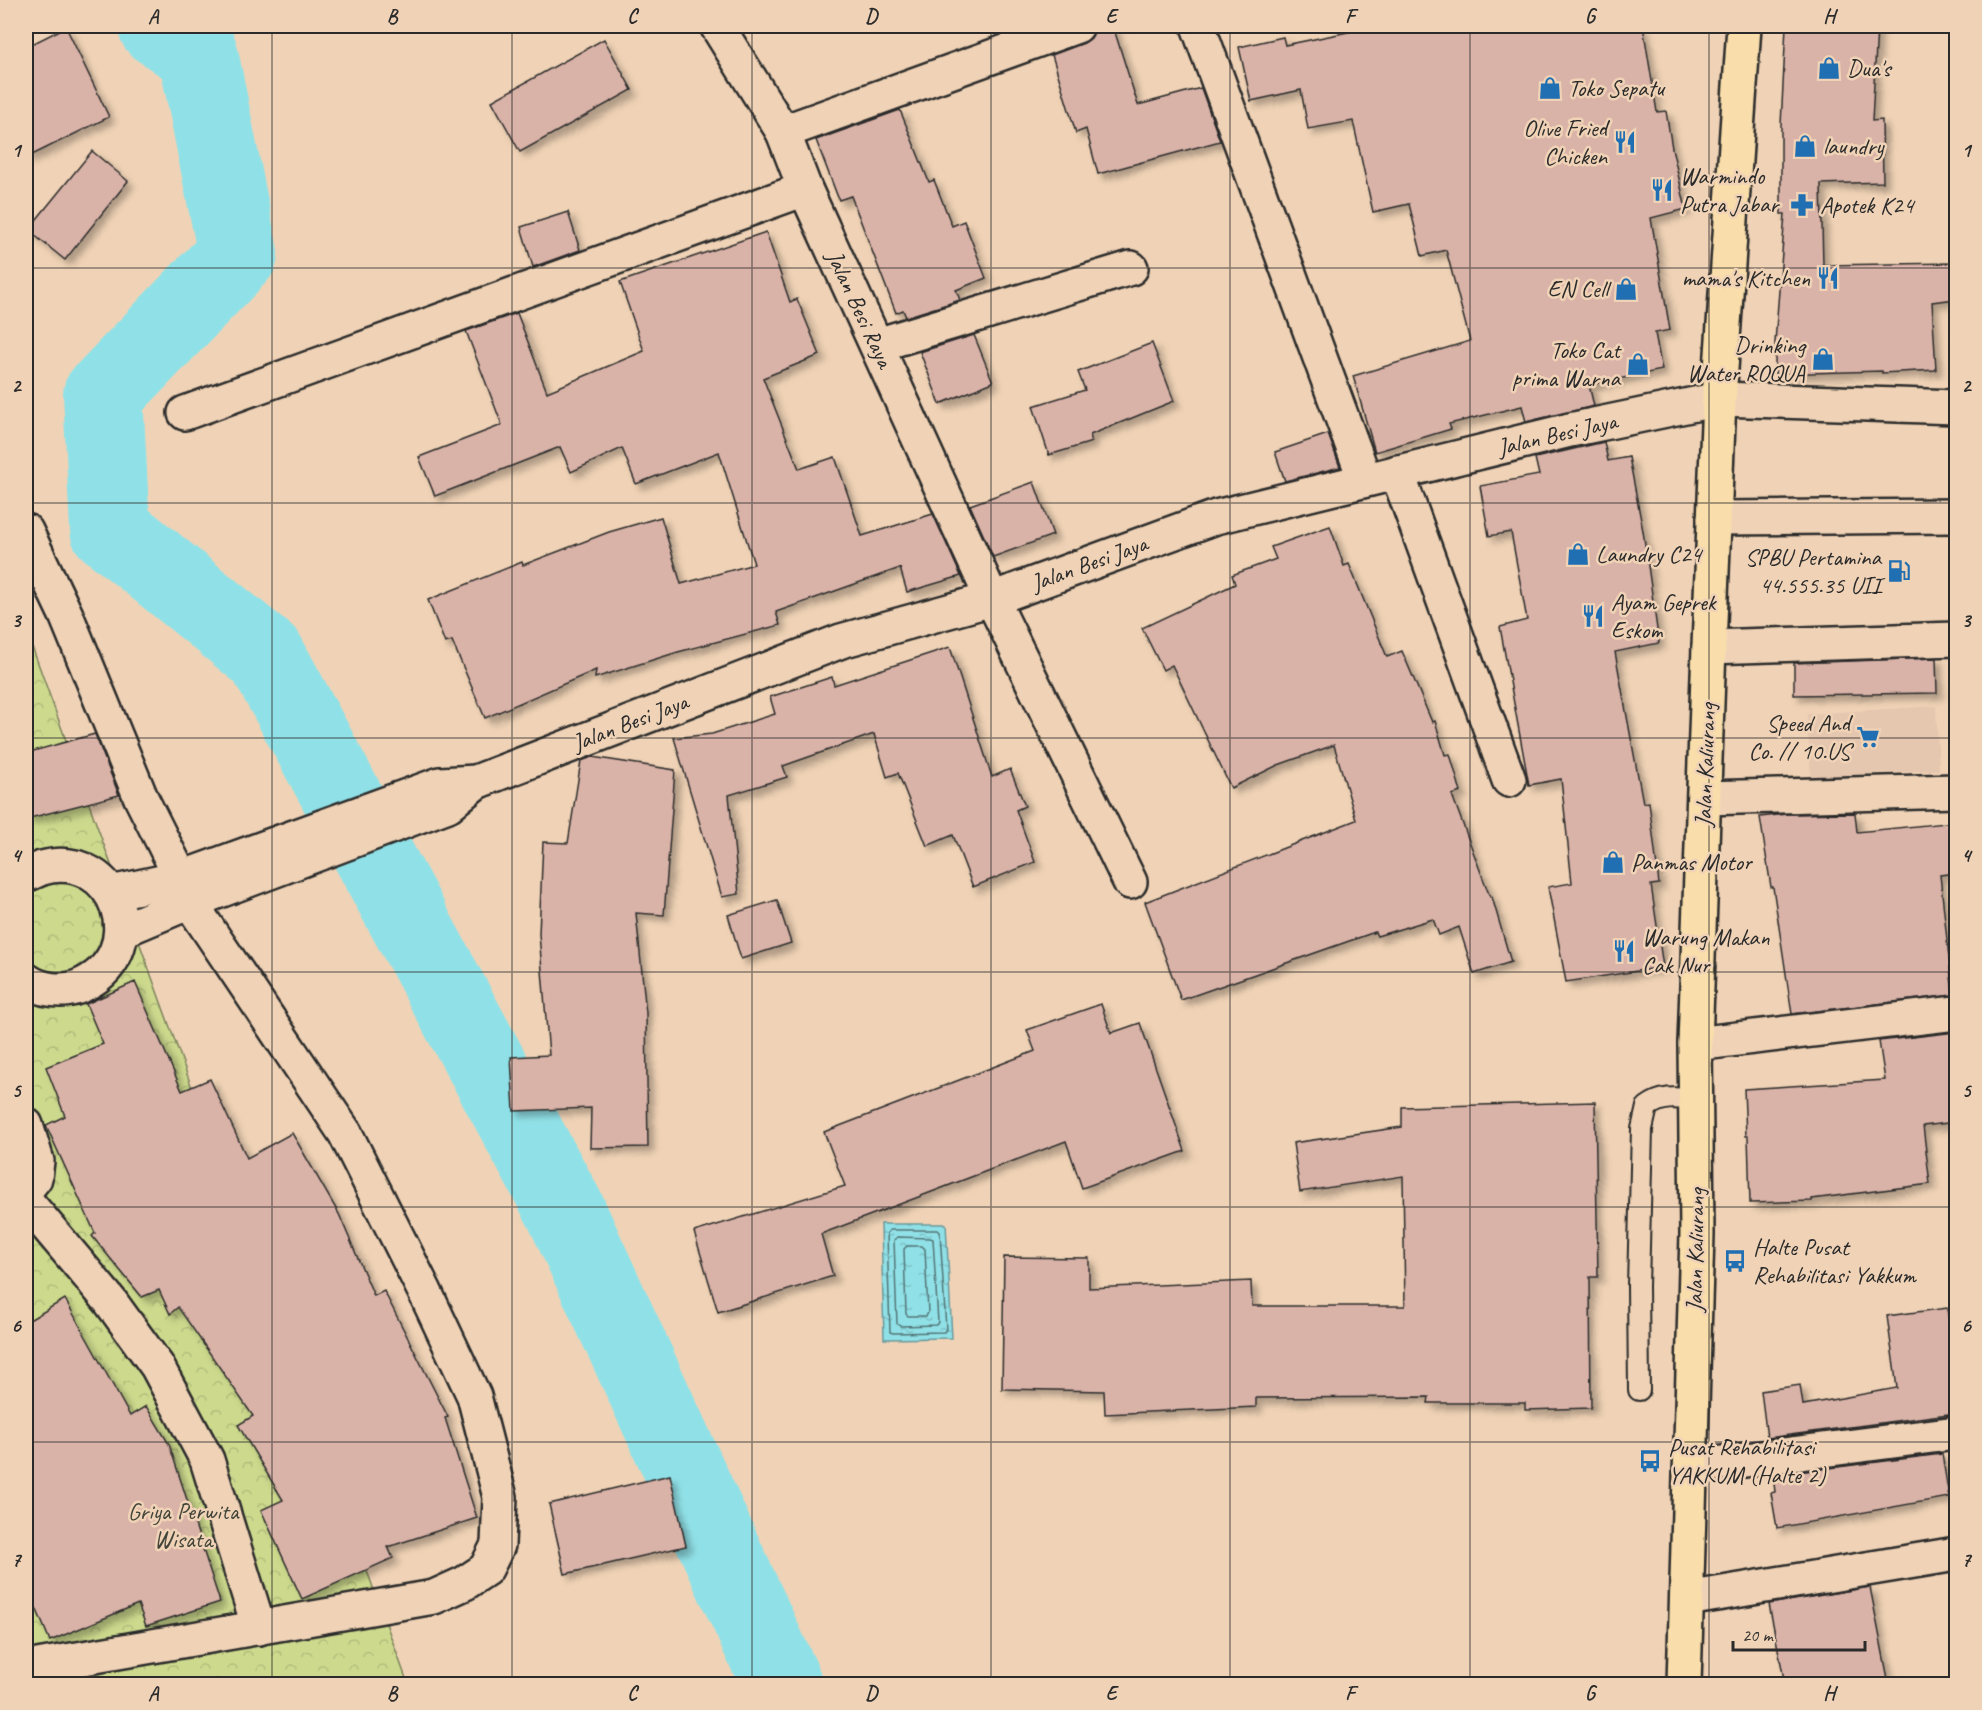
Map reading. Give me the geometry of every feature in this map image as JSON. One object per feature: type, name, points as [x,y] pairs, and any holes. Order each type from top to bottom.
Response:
[{"type":"main road","name":"Jalan Kaliurang","points":[[1684,1684],[1696,1234],[1695,1044],[1709,646],[1719,399],[1744,26]]},
{"type":"street","name":"Jalan Besi Raya","points":[[717,26],[783,132],[805,189],[992,598],[1130,882]]},
{"type":"street","points":[[783,132],[1077,26]]},
{"type":"street","points":[[1198,26],[1365,480]]},
{"type":"street","points":[[185,413],[805,189]]},
{"type":"street","points":[[877,345],[1131,267]]},
{"type":"street","name":"Jalan Besi Jaya","points":[[121,931],[185,890],[429,800],[440,784],[476,782],[841,641],[992,598],[1216,517],[1570,430],[1719,399],[1956,407]]},
{"type":"street","points":[[1397,472],[1509,780]]},
{"type":"street","points":[[1714,518],[1956,516]]},
{"type":"street","points":[[26,530],[66,615],[141,798],[185,890],[345,1133],[425,1292],[474,1396],[500,1497],[498,1545],[486,1569],[434,1597],[26,1668]]},
{"type":"street","points":[[1709,646],[1956,639]]},
{"type":"street","points":[[1704,798],[1956,791]]},
{"type":"street","points":[[26,875],[43,868],[62,866],[81,869],[98,879],[111,893],[119,911],[121,931],[117,951],[107,968],[92,981],[73,989],[52,990],[28,986]]},
{"type":"street","name":"Jalan Besi Jaya","points":[[111,893],[185,890]]},
{"type":"street","points":[[1695,1044],[1956,1013]]},
{"type":"street","points":[[26,1125],[37,1161],[35,1178],[26,1189]]},
{"type":"street","points":[[26,1202],[110,1301],[158,1366],[207,1460],[259,1628]]},
{"type":"street","points":[[1691,1467],[1956,1433]]},
{"type":"street","points":[[1688,1599],[1956,1554]]},
{"type":"lane","points":[[1639,1390],[1638,1286],[1642,1129],[1647,1107],[1656,1100],[1669,1097],[1696,1100]]},
{"type":"shaded area","points":[[1936,706],[1939,770],[1811,777],[1807,714]]},
{"type":"green space","name":"Griya Perwita Wisata","points":[[26,630],[408,1684],[26,1684]]},
{"type":"water","points":[[881,1224],[946,1224],[952,1338],[884,1339]]},
{"type":"building","points":[[1113,26],[1138,105],[1201,88],[1220,141],[1098,174],[1086,129],[1076,133],[1052,55],[1084,43],[1091,38],[1095,30]]},
{"type":"building","points":[[1377,26],[1643,26],[1657,112],[1666,111],[1686,209],[1651,218],[1670,330],[1655,333],[1662,370],[1589,385],[1594,406],[1526,422],[1522,406],[1449,424],[1451,429],[1375,452],[1353,376],[1470,341],[1446,250],[1422,256],[1409,204],[1373,212],[1353,121],[1308,129],[1301,90],[1251,101],[1239,47],[1283,37],[1285,45]]},
{"type":"building","points":[[1786,26],[1877,27],[1872,121],[1882,120],[1883,182],[1821,184],[1823,265],[1956,263],[1956,299],[1932,302],[1936,370],[1775,374],[1775,342],[1785,214],[1781,214],[1781,125]]},
{"type":"building","points":[[66,27],[109,117],[26,158],[26,47]]},
{"type":"building","points":[[604,39],[632,90],[520,152],[492,101]]},
{"type":"building","points":[[900,110],[929,182],[934,180],[952,226],[964,221],[986,278],[956,290],[960,300],[906,317],[903,310],[896,313],[851,196],[839,200],[816,140]]},
{"type":"building","points":[[92,151],[128,181],[65,260],[28,230]]},
{"type":"building","points":[[568,212],[580,250],[533,267],[521,227]]},
{"type":"building","points":[[766,232],[790,302],[797,299],[820,355],[763,378],[799,469],[835,457],[862,536],[933,514],[961,576],[907,592],[900,568],[776,612],[780,625],[678,652],[595,678],[596,670],[485,718],[452,641],[445,643],[428,600],[522,562],[523,565],[609,532],[661,517],[681,584],[754,564],[719,452],[636,484],[622,448],[571,472],[560,447],[435,496],[419,457],[502,425],[466,331],[517,313],[547,392],[644,351],[620,282]]},
{"type":"building","points":[[974,335],[993,382],[940,404],[920,352]]},
{"type":"building","points":[[1152,343],[1174,401],[1090,435],[1092,442],[1049,455],[1033,406],[1085,390],[1078,372]]},
{"type":"building","points":[[1328,434],[1340,467],[1285,481],[1275,452]]},
{"type":"building","points":[[1604,442],[1608,461],[1629,457],[1643,531],[1659,643],[1615,652],[1643,803],[1649,802],[1659,884],[1651,885],[1663,967],[1566,982],[1548,887],[1572,883],[1561,779],[1529,785],[1500,627],[1527,620],[1511,532],[1489,536],[1480,486],[1539,475],[1535,458]]},
{"type":"building","points":[[1034,482],[1053,535],[993,557],[970,505]]},
{"type":"building","points":[[1330,526],[1344,566],[1349,564],[1387,657],[1402,651],[1432,722],[1435,721],[1445,755],[1450,754],[1461,792],[1452,795],[1490,897],[1492,897],[1511,962],[1474,974],[1459,927],[1439,935],[1433,919],[1377,936],[1375,932],[1181,1000],[1145,902],[1356,820],[1334,745],[1278,765],[1231,788],[1172,665],[1163,670],[1142,628],[1235,584],[1232,575],[1276,559],[1271,547]]},
{"type":"building","points":[[950,647],[992,777],[1010,769],[1025,806],[1016,810],[1035,862],[973,887],[953,835],[927,846],[898,773],[887,777],[874,734],[783,766],[787,777],[729,795],[739,894],[722,897],[674,738],[712,734],[775,714],[770,697],[832,677],[834,685]]},
{"type":"building","points":[[1936,658],[1937,693],[1794,695],[1794,663]]},
{"type":"building","points":[[95,734],[119,795],[26,819],[26,753]]},
{"type":"building","points":[[592,757],[675,770],[664,915],[636,913],[646,1013],[648,1147],[590,1148],[591,1108],[514,1111],[511,1057],[549,1055],[539,934],[543,842],[568,843],[581,761]]},
{"type":"building","points":[[1855,813],[1857,832],[1956,822],[1956,873],[1940,875],[1953,995],[1792,1014],[1760,817],[1787,814]]},
{"type":"building","points":[[777,900],[791,943],[741,959],[728,915]]},
{"type":"building","points":[[135,982],[182,1091],[210,1079],[247,1158],[292,1133],[339,1214],[374,1296],[384,1291],[448,1417],[445,1418],[477,1518],[388,1547],[393,1558],[302,1599],[261,1510],[283,1500],[238,1425],[253,1416],[178,1307],[170,1314],[159,1290],[142,1297],[92,1236],[95,1233],[46,1125],[65,1116],[46,1067],[103,1044],[86,1004]]},
{"type":"building","points":[[1101,1004],[1111,1033],[1140,1023],[1185,1151],[1082,1188],[1066,1141],[821,1234],[833,1276],[718,1312],[694,1232],[845,1186],[824,1132],[1035,1051],[1027,1030]]},
{"type":"building","points":[[1956,1032],[1956,1122],[1923,1126],[1930,1184],[1812,1199],[1812,1201],[1750,1203],[1744,1089],[1885,1080],[1879,1041]]},
{"type":"building","points":[[1595,1102],[1598,1277],[1590,1277],[1591,1408],[1525,1410],[1525,1403],[1428,1403],[1429,1397],[1256,1398],[1256,1407],[1105,1414],[1104,1391],[1002,1389],[1004,1257],[1089,1258],[1089,1288],[1251,1281],[1252,1306],[1405,1306],[1403,1176],[1300,1192],[1293,1143],[1402,1127],[1402,1107]]},
{"type":"building","points":[[65,1299],[130,1416],[146,1406],[169,1444],[220,1602],[146,1626],[138,1604],[50,1641],[26,1584],[26,1322]]},
{"type":"building","points":[[1947,1308],[1956,1373],[1956,1413],[1767,1438],[1761,1391],[1800,1385],[1803,1405],[1897,1388],[1887,1316]]},
{"type":"building","points":[[1942,1454],[1949,1497],[1777,1528],[1771,1493],[1775,1492],[1773,1475]]},
{"type":"building","points":[[670,1475],[686,1546],[565,1574],[549,1504]]},
{"type":"building","points":[[1870,1587],[1889,1684],[1785,1684],[1769,1604]]},
{"type":"waterway","points":[[158,26],[198,53],[238,254],[103,395],[110,529],[266,656],[565,1210],[782,1684]]},
{"type":"place","name":"Dua's","points":[[1829,68]]},
{"type":"place","name":"Toko Sepatu","points":[[1550,88]]},
{"type":"place","name":"Olive Fried Chicken","points":[[1625,142]]},
{"type":"place","name":"laundry","points":[[1805,146]]},
{"type":"place","name":"Warmindo Putra Jabar","points":[[1662,190]]},
{"type":"place","name":"Apotek K24","points":[[1802,205]]},
{"type":"place","name":"mama's Kitchen","points":[[1828,278]]},
{"type":"place","name":"EN Cell","points":[[1626,289]]},
{"type":"place","name":"Drinking Water ROQUA","points":[[1823,359]]},
{"type":"place","name":"Toko Cat prima Warna","points":[[1638,364]]},
{"type":"place","name":"Laundry C24","points":[[1578,554]]},
{"type":"place","name":"SPBU Pertamina 44.555.35 UII","points":[[1899,571]]},
{"type":"place","name":"Ayam Geprek Eskom","points":[[1593,616]]},
{"type":"place","name":"Speed And Co. // 10.US","points":[[1868,737]]},
{"type":"place","name":"Panmas Motor","points":[[1613,862]]},
{"type":"place","name":"Warung Makan Cak Nur","points":[[1624,951]]},
{"type":"place","name":"Halte Pusat Rehabilitasi Yakkum","points":[[1735,1261]]},
{"type":"place","name":"Pusat Rehabilitasi YAKKUM (Halte 2)","points":[[1650,1461]]}]
